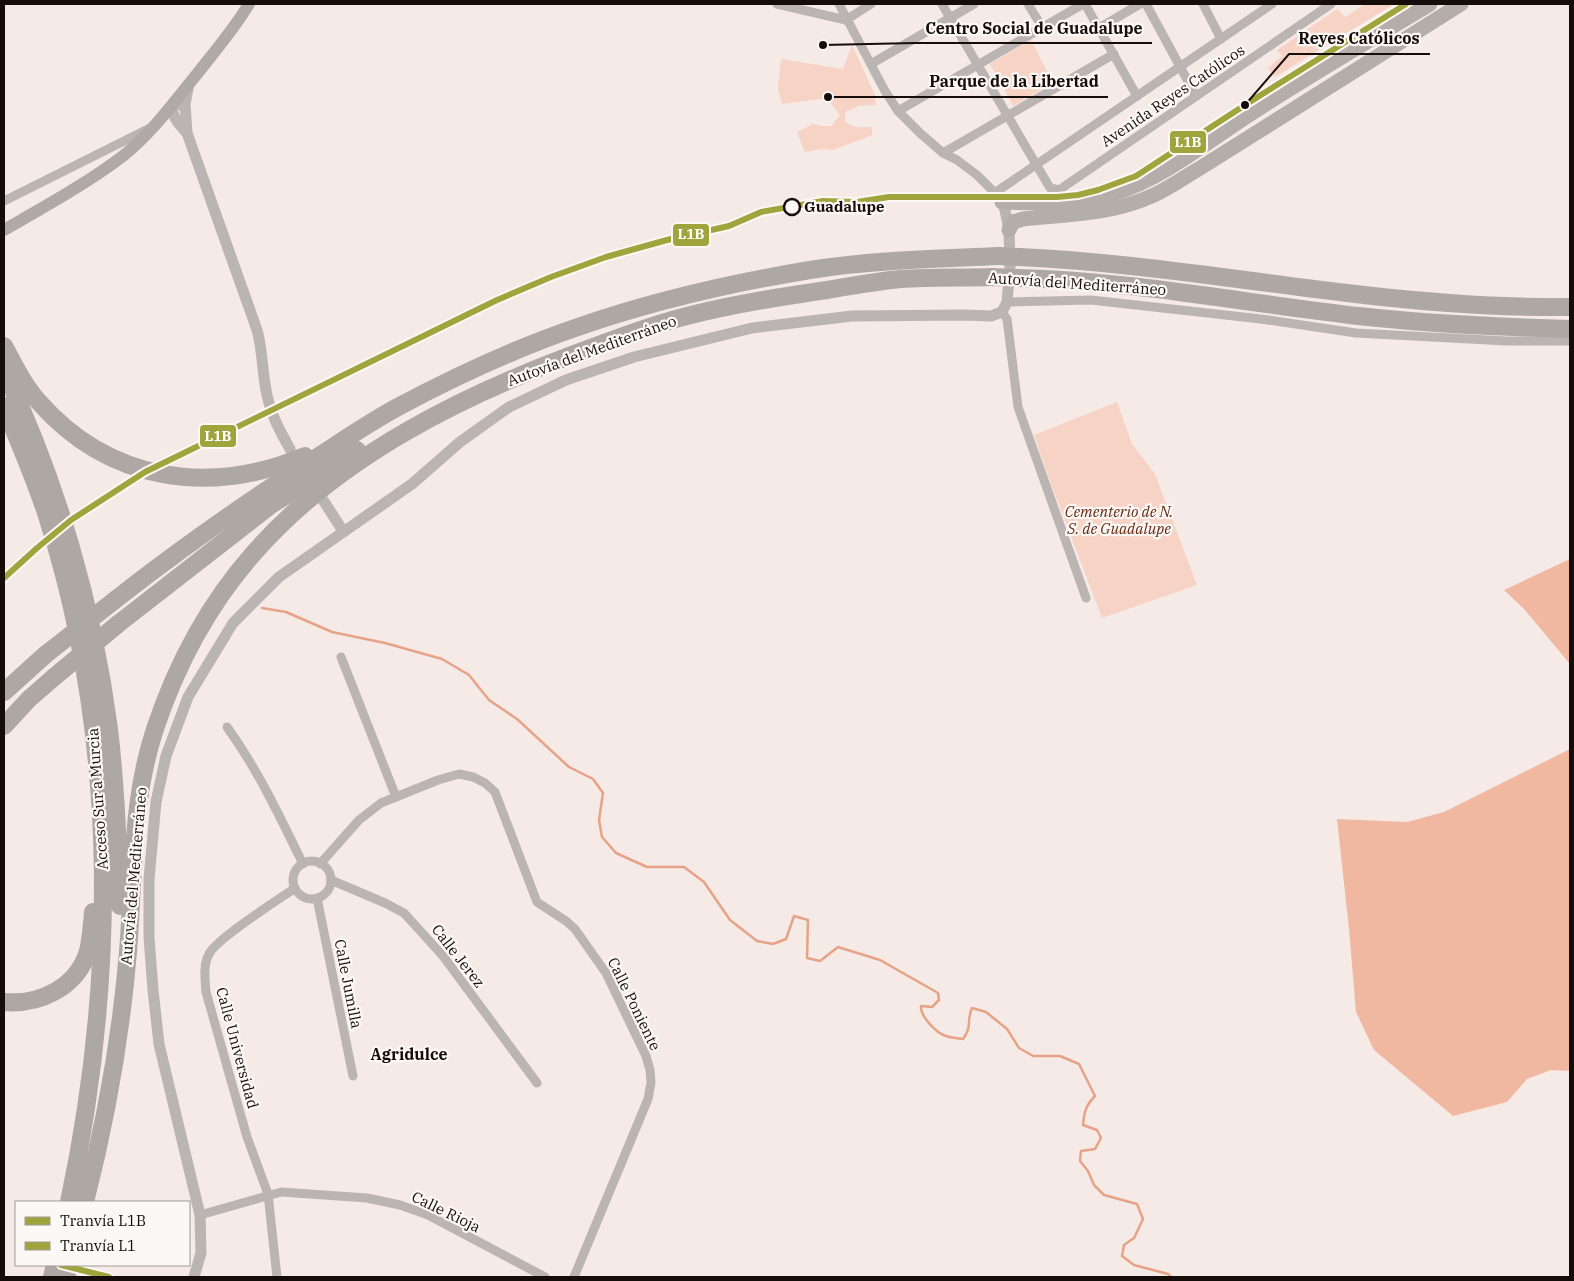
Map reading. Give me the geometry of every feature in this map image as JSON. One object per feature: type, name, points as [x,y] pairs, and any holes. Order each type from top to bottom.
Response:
[{"type":"highway","name":"Autovía del Mediterráneo","points":[[4,692],[114,600],[201,534],[341,442],[395,409],[457,377],[512,352],[578,327],[659,302],[811,270],[904,260],[999,256],[1128,264],[1395,298],[1519,308],[1570,307]]},
{"type":"highway","name":"Autovía del Mediterráneo","points":[[85,1201],[95,1160],[122,1011],[135,833],[143,775],[154,730],[177,673],[208,615],[236,575],[264,542],[302,506],[346,471],[394,440],[455,405],[527,372],[609,341],[685,316],[764,300],[900,279],[991,277],[1083,281],[1359,316],[1496,326],[1570,329]]},
{"type":"highway","points":[[4,726],[29,699],[118,624],[271,505],[345,457],[387,432],[457,396],[524,366],[600,340],[685,316]]},
{"type":"highway","points":[[4,346],[23,380],[37,400],[63,425],[83,441],[105,454],[141,469],[192,478],[240,476],[291,462],[341,442]]},
{"type":"highway","name":"Acceso Sur a Murcia","points":[[4,370],[39,454],[59,512],[84,598],[106,710],[117,827],[120,910],[118,988],[112,1072]]},
{"type":"highway","name":"Acceso Sur a Murcia","points":[[4,406],[46,516],[71,605],[87,683],[94,730],[102,820],[104,870],[102,964],[98,1011],[82,1131],[69,1201]]},
{"type":"highway","points":[[4,1002],[32,1001],[43,998],[60,989],[82,964],[90,942],[94,904],[91,789],[87,732],[71,605]]},
{"type":"main road","points":[[4,230],[112,164],[135,146],[172,105],[239,20],[249,4]]},
{"type":"main road","points":[[1001,201],[1051,204],[1086,201],[1116,193],[1148,180],[1252,112],[1430,4]]},
{"type":"main road","points":[[1009,230],[1014,222],[1022,219],[1092,213],[1153,195],[1197,170],[1461,4]]},
{"type":"main road","points":[[1001,201],[1058,217]]},
{"type":"street","points":[[777,4],[846,20],[871,4]]},
{"type":"street","points":[[839,4],[885,91],[898,111],[943,153],[971,170],[1001,201],[1009,230],[1010,267],[1005,307],[1018,407],[1086,598]]},
{"type":"street","name":"Avenida Reyes Católicos","points":[[942,4],[1050,188],[1060,190],[1332,4]]},
{"type":"street","points":[[871,64],[974,4]]},
{"type":"street","points":[[1028,4],[1042,27]]},
{"type":"street","points":[[898,111],[1084,4],[1137,96]]},
{"type":"street","points":[[1099,28],[1140,4]]},
{"type":"street","points":[[1146,4],[1196,96]]},
{"type":"street","points":[[1203,4],[1221,39]]},
{"type":"street","points":[[1001,201],[1036,165],[1272,4]]},
{"type":"street","points":[[943,153],[1114,54]]},
{"type":"street","points":[[183,129],[189,83]]},
{"type":"street","points":[[185,112],[181,106],[172,105],[173,114],[183,129],[257,330],[272,413],[290,449]]},
{"type":"street","points":[[4,201],[153,127],[164,123],[183,129]]},
{"type":"street","points":[[194,1277],[201,1253],[200,1215],[159,1044],[149,937],[149,879],[156,802],[166,756],[188,697],[233,623],[279,577],[412,484],[460,442],[509,407],[566,380],[634,357],[761,327],[852,316],[991,316],[1005,307],[1091,300],[1252,318],[1356,333],[1506,341],[1570,342]]},
{"type":"street","points":[[323,500],[343,531]]},
{"type":"street","points":[[340,657],[396,797]]},
{"type":"street","points":[[227,727],[240,744],[270,796],[303,864]]},
{"type":"street","name":"Calle Poniente","points":[[320,864],[359,820],[381,803],[438,780],[459,774],[473,777],[485,783],[495,792],[537,902],[566,921],[585,942],[606,974],[646,1056],[650,1070],[651,1083],[648,1099],[574,1277]]},
{"type":"street","points":[[315,862],[320,864],[329,873],[329,888],[317,898],[304,897],[295,888],[293,877],[295,872],[303,864],[315,862]]},
{"type":"street","name":"Calle Jerez","points":[[330,880],[385,902],[404,913],[443,956],[537,1083]]},
{"type":"street","name":"Calle Universidad","points":[[277,1277],[268,1194],[242,1120],[206,992],[204,975],[209,952],[220,941],[295,888]]},
{"type":"street","name":"Calle Jumilla","points":[[317,898],[353,1076]]},
{"type":"street","name":"Calle Rioja","points":[[200,1215],[268,1194],[281,1192],[367,1198],[400,1205],[428,1215],[545,1277]]},
{"type":"green space","points":[[1365,4],[1394,4],[1275,77],[1268,68],[1282,56],[1277,50],[1337,9],[1345,17]]},
{"type":"green space","points":[[1031,40],[1053,83],[1013,106],[990,64]]},
{"type":"green space","points":[[852,45],[875,95],[876,105],[859,106],[845,112],[845,121],[854,126],[872,127],[872,135],[833,150],[823,149],[805,152],[797,132],[813,124],[831,126],[840,115],[828,100],[821,99],[782,104],[778,88],[781,59],[843,69]]},
{"type":"green space","name":"Cementerio de N. S. de Guadalupe","points":[[1117,402],[1132,444],[1155,474],[1197,585],[1102,618],[1034,435]]},
{"type":"shaded area","points":[[1570,559],[1570,664],[1524,609],[1504,590]]},
{"type":"shaded area","points":[[1570,749],[1570,1071],[1551,1070],[1527,1079],[1507,1102],[1453,1116],[1374,1050],[1356,1012],[1337,819],[1407,822],[1444,812]]},
{"type":"waterway","points":[[262,608],[286,612],[332,632],[385,643],[442,659],[469,675],[489,700],[517,719],[569,767],[593,779],[603,793],[599,820],[602,837],[616,853],[647,867],[684,867],[704,882],[730,920],[757,941],[773,944],[786,939],[794,916],[808,920],[807,958],[820,961],[838,947],[880,960],[938,993],[939,1000],[932,1007],[921,1006],[921,1010],[929,1024],[942,1034],[963,1039],[968,1030],[969,1016],[972,1008],[986,1012],[1007,1029],[1019,1048],[1033,1056],[1060,1056],[1079,1064],[1095,1096],[1089,1102],[1086,1109],[1083,1125],[1097,1130],[1101,1138],[1095,1149],[1081,1151],[1080,1161],[1088,1171],[1094,1185],[1104,1195],[1137,1204],[1143,1219],[1134,1238],[1124,1245],[1122,1256],[1134,1265],[1168,1274],[1171,1277]]},
{"type":"tram line","name":"L1B","points":[[4,578],[71,520],[145,472],[497,300],[551,277],[606,257],[667,240],[729,226],[761,212],[823,201],[857,202],[889,197],[1057,197],[1078,195],[1098,190],[1136,176],[1406,4]]},
{"type":"tram line","name":"L1","points":[[65,1266],[109,1277]]},
{"type":"place","name":"Centro Social de Guadalupe","points":[[823,45]]},
{"type":"place","name":"Parque de la Libertad","points":[[828,97]]},
{"type":"place","name":"Reyes Católicos","points":[[1245,105]]},
{"type":"place","name":"Guadalupe","points":[[792,207]]},
{"type":"district","name":"Agridulce","points":[[409,1054]]}]
